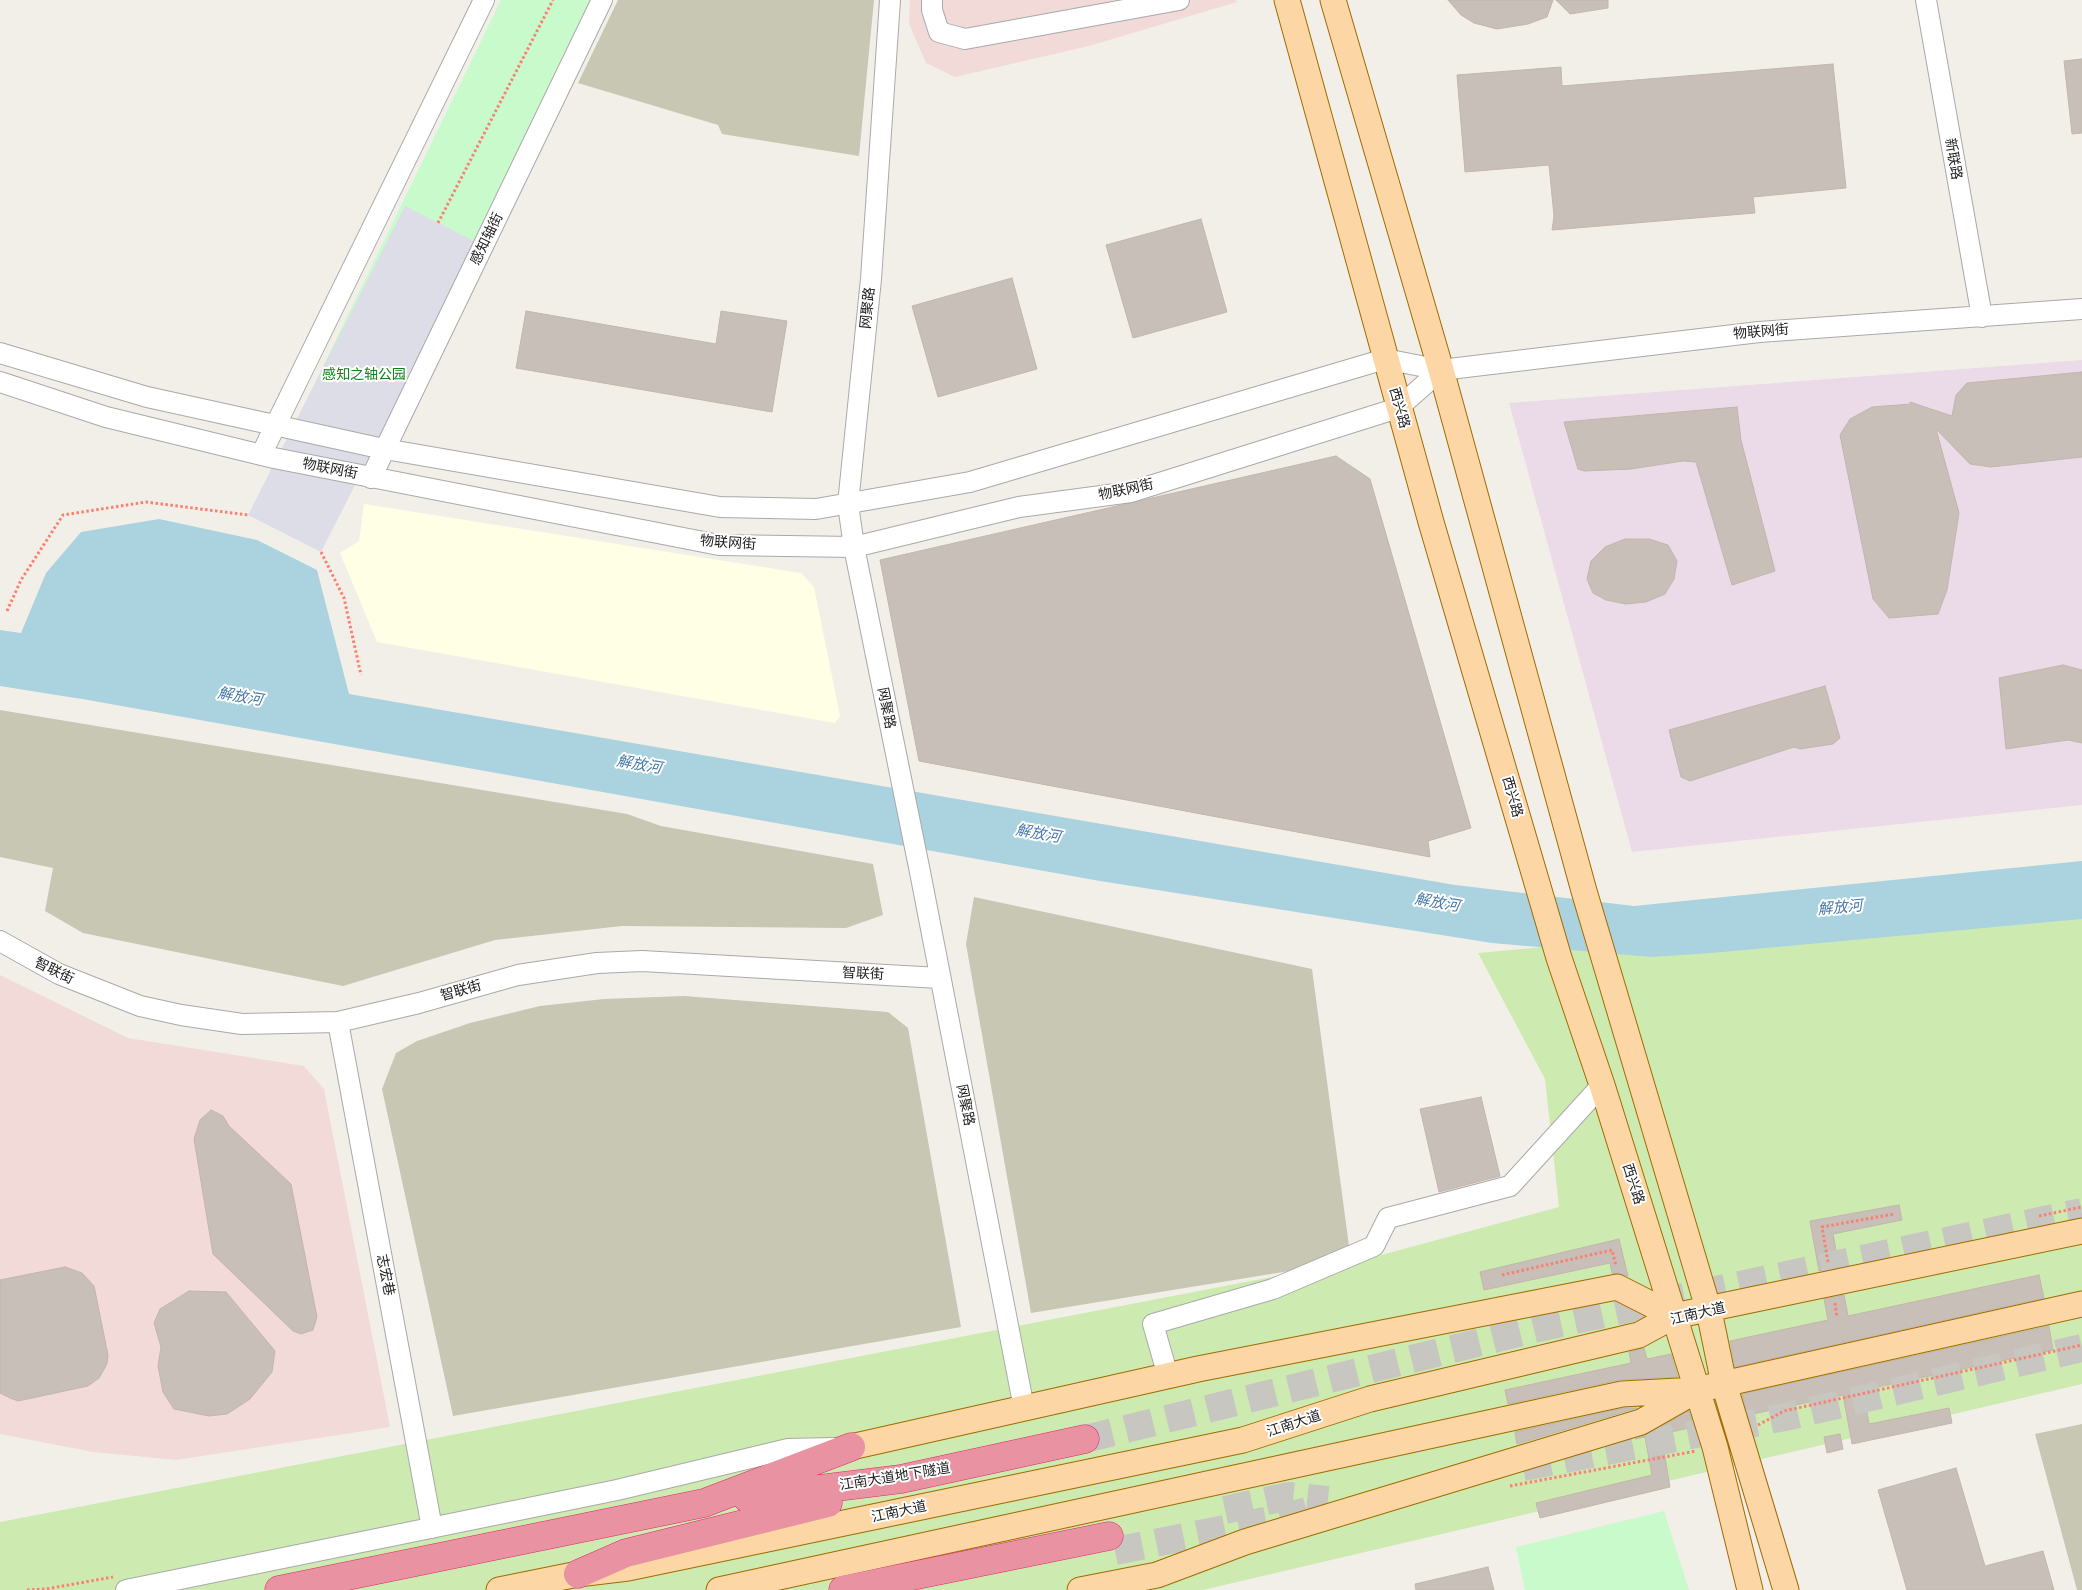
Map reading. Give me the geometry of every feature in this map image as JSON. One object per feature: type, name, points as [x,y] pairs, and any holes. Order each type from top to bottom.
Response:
[{"type":"highway","name":"江南大道地下隧道","points":[[704,1503],[901,1479],[1085,1439]]},
{"type":"highway","points":[[278,1590],[704,1503],[851,1447]]},
{"type":"highway","points":[[578,1574],[626,1553],[858,1495],[901,1479]]},
{"type":"highway","points":[[843,1590],[1112,1544],[924,1590]]},
{"type":"main road","name":"西兴路","points":[[1288,0],[1398,408],[1559,958],[1602,1085],[1715,1447],[1750,1590]]},
{"type":"main road","points":[[1333,0],[1441,370],[1584,891],[1709,1311],[1724,1384],[1786,1590]]},
{"type":"main road","name":"江南大道","points":[[499,1590],[578,1574],[628,1568],[1243,1440],[1370,1399],[1639,1335],[1674,1316],[1709,1311],[2082,1231]]},
{"type":"main road","points":[[851,1447],[1168,1376],[1618,1287],[1674,1316]]},
{"type":"main road","points":[[719,1590],[1622,1394],[1696,1390],[2082,1304]]},
{"type":"main road","points":[[1080,1590],[1157,1574],[1245,1542],[1641,1422],[1696,1390]]},
{"type":"street","points":[[261,455],[484,0]]},
{"type":"street","name":"感知轴街","points":[[371,478],[602,0]]},
{"type":"street","name":"网聚路","points":[[890,0],[871,279],[848,504],[854,546],[920,872],[1024,1408]]},
{"type":"street","points":[[932,0],[932,10],[939,32],[965,40],[1179,0]]},
{"type":"street","name":"新联路","points":[[1926,0],[1982,317]]},
{"type":"street","name":"物联网街","points":[[0,352],[147,397],[275,427],[385,449],[720,507],[816,509],[970,482],[1385,359],[1441,370],[1759,332],[1982,317],[2082,308]]},
{"type":"street","name":"物联网街","points":[[0,382],[106,417],[261,455],[719,545],[854,546],[1019,508],[1131,492],[1398,408],[1441,370]]},
{"type":"street","name":"智联街","points":[[0,941],[59,974],[140,1006],[181,1015],[242,1024],[338,1022],[419,1003],[518,975],[597,963],[642,961],[940,978]]},
{"type":"street","name":"志宏巷","points":[[338,1022],[432,1528]]},
{"type":"street","points":[[1168,1376],[1153,1324],[1273,1289],[1374,1246],[1388,1218],[1510,1186],[1602,1085]]},
{"type":"street","points":[[126,1590],[617,1490],[788,1449],[851,1447]]},
{"type":"path","points":[[438,223],[553,0]]},
{"type":"path","points":[[7,611],[21,580],[63,515],[146,502],[248,515]]},
{"type":"path","points":[[321,552],[344,598],[361,675]]},
{"type":"path","points":[[1832,1225],[1894,1214]]},
{"type":"path","points":[[1502,1276],[1568,1260]]},
{"type":"path","points":[[1739,1435],[1784,1411],[2082,1345]]},
{"type":"shaded area","points":[[618,0],[874,0],[859,156],[722,134],[718,125],[578,83]]},
{"type":"shaded area","points":[[910,0],[1236,0],[1237,2],[1089,46],[955,77],[926,63],[909,24]]},
{"type":"shaded area","points":[[405,206],[478,243],[321,552],[248,515]]},
{"type":"shaded area","points":[[2082,360],[2082,805],[1632,852],[1509,403]]},
{"type":"shaded area","points":[[364,504],[801,573],[814,587],[840,716],[835,723],[377,642],[340,553],[359,541]]},
{"type":"shaded area","points":[[0,710],[627,814],[661,826],[873,864],[883,915],[846,928],[622,926],[495,940],[343,986],[83,933],[45,911],[53,868],[0,857]]},
{"type":"shaded area","points":[[974,897],[1312,969],[1351,1261],[1031,1313],[966,944]]},
{"type":"shaded area","points":[[0,975],[128,1038],[304,1066],[324,1089],[390,1427],[176,1460],[93,1452],[0,1434]]},
{"type":"shaded area","points":[[684,996],[888,1012],[908,1028],[961,1327],[453,1416],[382,1089],[396,1053],[417,1041],[470,1023],[540,1006],[604,999]]},
{"type":"shaded area","points":[[2082,1424],[2082,1590],[2077,1590],[2035,1434]]},
{"type":"green space","name":"感知之轴公园","points":[[501,0],[590,0],[382,432],[307,399]]},
{"type":"green space","points":[[2082,898],[2082,1384],[1203,1590],[0,1590],[0,1522],[1370,1258],[1559,1207],[1545,1079],[1478,953]]},
{"type":"green space","points":[[1664,1511],[1689,1590],[1525,1590],[1516,1547]]},
{"type":"water","name":"解放河","points":[[159,519],[257,540],[317,570],[349,694],[1455,885],[1634,906],[2082,861],[2082,919],[1651,957],[1492,943],[1100,881],[88,700],[0,686],[0,630],[21,633],[46,573],[81,532]]},
{"type":"building","points":[[1448,0],[1553,0],[1547,17],[1528,24],[1497,29],[1474,23],[1461,15]]},
{"type":"building","points":[[1556,0],[1608,0],[1608,8],[1570,14]]},
{"type":"building","points":[[2082,59],[2082,133],[2072,134],[2064,61]]},
{"type":"building","points":[[1833,64],[1846,188],[1753,197],[1755,213],[1552,230],[1554,216],[1549,165],[1465,172],[1457,75],[1561,67],[1562,86]]},
{"type":"building","points":[[1201,219],[1227,312],[1133,338],[1106,245]]},
{"type":"building","points":[[1012,278],[1037,369],[938,397],[912,306]]},
{"type":"building","points":[[526,311],[716,344],[721,311],[787,321],[772,412],[516,368]]},
{"type":"building","points":[[2082,372],[2082,457],[1991,467],[1970,464],[1936,429],[1959,513],[1947,590],[1938,614],[1889,618],[1873,599],[1840,435],[1850,419],[1872,407],[1911,404],[1910,402],[1952,416],[1956,395],[1967,383]]},
{"type":"building","points":[[1737,407],[1741,440],[1775,571],[1732,585],[1696,462],[1683,461],[1631,469],[1584,471],[1578,469],[1564,422]]},
{"type":"building","points":[[1336,456],[1370,479],[1471,828],[1428,841],[1430,857],[919,761],[880,560]]},
{"type":"building","points":[[1625,539],[1649,539],[1668,545],[1677,561],[1674,579],[1665,594],[1646,602],[1626,604],[1606,600],[1593,593],[1587,579],[1591,561],[1605,547]]},
{"type":"building","points":[[2063,665],[2082,670],[2082,743],[2068,740],[2006,749],[1999,678]]},
{"type":"building","points":[[1825,686],[1840,738],[1833,744],[1800,749],[1794,747],[1690,781],[1681,777],[1669,730]]},
{"type":"building","points":[[1481,1097],[1500,1176],[1439,1192],[1420,1109]]},
{"type":"building","points":[[211,1110],[223,1116],[229,1126],[291,1184],[317,1317],[313,1330],[301,1334],[293,1331],[213,1254],[194,1139],[200,1120]]},
{"type":"building","points":[[1899,1205],[1902,1220],[1833,1234],[1839,1267],[1819,1271],[1810,1221]]},
{"type":"building","points":[[1619,1239],[1628,1276],[1612,1273],[1610,1263],[1484,1290],[1480,1272]]},
{"type":"building","points":[[65,1267],[82,1273],[94,1286],[108,1355],[107,1364],[99,1378],[88,1386],[18,1401],[10,1398],[0,1393],[0,1280]]},
{"type":"building","points":[[2039,1275],[2044,1298],[1735,1367],[1730,1341],[1828,1320],[1824,1299],[1844,1295],[1848,1316]]},
{"type":"building","points":[[189,1291],[226,1292],[275,1351],[272,1372],[250,1399],[227,1414],[209,1416],[174,1409],[163,1392],[158,1366],[161,1347],[154,1323],[160,1309]]},
{"type":"building","points":[[1618,1304],[1636,1313],[1638,1319],[1623,1324]]},
{"type":"building","points":[[2049,1326],[2053,1350],[1863,1390],[1869,1424],[1949,1408],[1952,1423],[1852,1444],[1843,1395],[1748,1415],[1742,1394]]},
{"type":"building","points":[[1644,1348],[1647,1359],[1671,1354],[1678,1377],[1619,1380],[1508,1404],[1505,1390],[1631,1363],[1629,1352]]},
{"type":"building","points":[[1624,1408],[1637,1408],[1517,1444],[1515,1432]]},
{"type":"building","points":[[1689,1411],[1694,1427],[1661,1434],[1670,1487],[1540,1518],[1536,1503],[1652,1475],[1645,1437],[1635,1439],[1648,1434]]},
{"type":"building","points":[[1840,1434],[1843,1449],[1827,1453],[1824,1437]]},
{"type":"building","points":[[1956,1468],[1985,1566],[2043,1551],[2054,1590],[1907,1590],[1878,1490]]},
{"type":"building","points":[[1488,1567],[1494,1590],[1416,1590],[1415,1584]]},
{"type":"tunnel","points":[[1085,1439],[1538,1328],[2082,1212]]},
{"type":"tunnel","points":[[1523,1467],[1785,1417],[2082,1348]]},
{"type":"tunnel","points":[[1225,1510],[1289,1496],[1328,1500]]},
{"type":"tunnel","points":[[1115,1551],[1289,1516],[1321,1507]]}]
